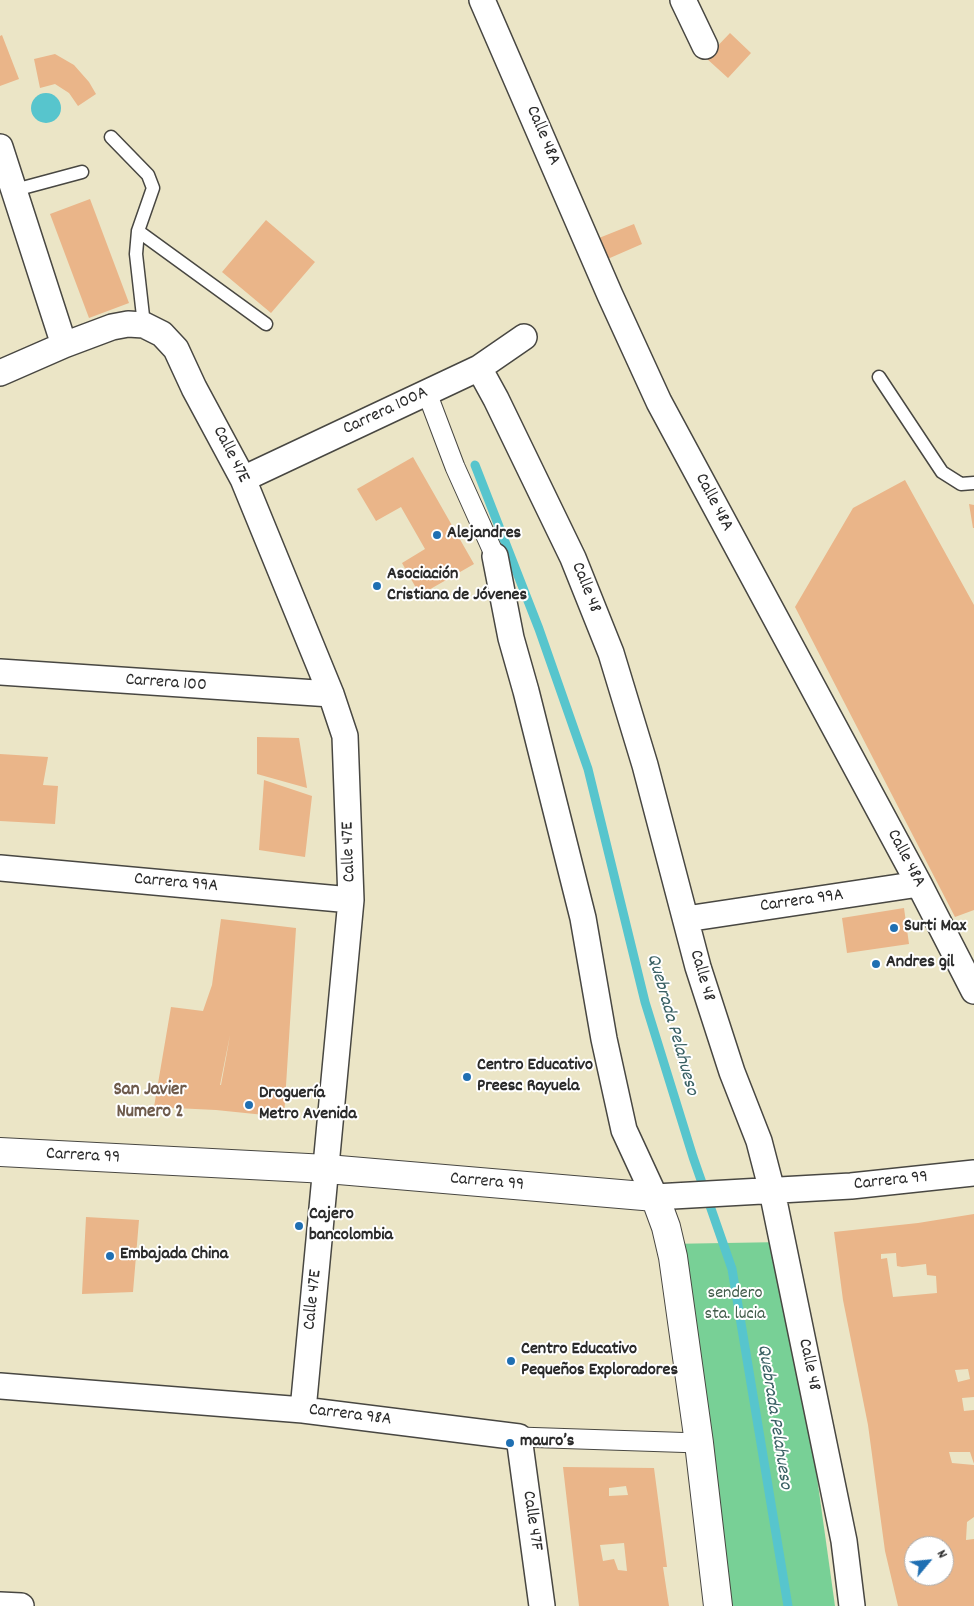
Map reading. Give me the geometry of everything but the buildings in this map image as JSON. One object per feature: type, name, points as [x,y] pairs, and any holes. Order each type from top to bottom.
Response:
[{"type":"street","name":"Calle 48A","points":[[482,0],[610,295],[659,402],[919,884],[974,991]]},
{"type":"street","points":[[683,0],[705,46]]},
{"type":"street","points":[[0,147],[64,345]]},
{"type":"street","points":[[0,373],[64,345],[112,327],[128,324],[153,330]]},
{"type":"street","name":"Calle 47E","points":[[153,330],[176,349],[194,388],[243,478],[331,694],[346,736],[351,900],[303,1410]]},
{"type":"street","name":"Carrera 100A","points":[[243,478],[479,368],[524,337]]},
{"type":"street","name":"Calle 48","points":[[479,368],[573,558],[611,653],[645,765],[698,967],[716,1026],[759,1141],[762,1191],[844,1541],[852,1606]]},
{"type":"street","points":[[427,393],[455,466],[495,556],[511,638],[526,691],[582,918],[604,1039],[624,1130],[662,1197],[666,1228],[673,1257],[699,1443],[718,1606]]},
{"type":"street","name":"Carrera 100","points":[[0,672],[331,694]]},
{"type":"street","name":"Carrera 99A","points":[[0,868],[351,900]]},
{"type":"street","name":"Carrera 99A","points":[[686,919],[919,884]]},
{"type":"street","name":"Carrera 99","points":[[0,1152],[326,1168],[662,1197],[851,1186],[974,1173]]},
{"type":"street","name":"Carrera 98A","points":[[0,1386],[303,1410],[519,1437],[699,1443]]},
{"type":"street","name":"Calle 47F","points":[[519,1437],[542,1606]]},
{"type":"street","points":[[0,1605],[21,1606]]},
{"type":"lane","points":[[111,137],[148,175],[152,188],[138,231],[136,254],[153,330]]},
{"type":"lane","points":[[15,190],[82,172]]},
{"type":"lane","points":[[138,231],[266,324]]},
{"type":"lane","points":[[879,377],[942,472],[961,484],[974,483]]},
{"type":"green space","name":"sendero sta. lucia","points":[[784,1242],[835,1606],[724,1606],[666,1244]]},
{"type":"water","points":[[46,93],[57,97],[61,108],[57,119],[46,123],[35,119],[31,108],[35,97]]},
{"type":"waterway","name":"Quebrada Pelahueso","points":[[475,465],[539,629],[588,769],[645,1002],[693,1157],[732,1269],[788,1606]]},
{"type":"place","name":"Alejandres","points":[[437,535]]},
{"type":"place","name":"Asociación Cristiana de Jóvenes","points":[[377,586]]},
{"type":"place","name":"Surti Max","points":[[894,928]]},
{"type":"place","name":"Andres gil","points":[[876,964]]},
{"type":"place","name":"Centro Educativo Preesc Rayuela","points":[[467,1077]]},
{"type":"place","name":"Droguería Metro Avenida","points":[[249,1105]]},
{"type":"place","name":"Cajero bancolombia","points":[[299,1226]]},
{"type":"place","name":"Embajada China","points":[[110,1256]]},
{"type":"place","name":"Centro Educativo Pequeños Exploradores","points":[[511,1361]]},
{"type":"place","name":"mauro’s","points":[[510,1443]]},
{"type":"district","name":"San Javier Numero 2","points":[[150,1102]]}]
